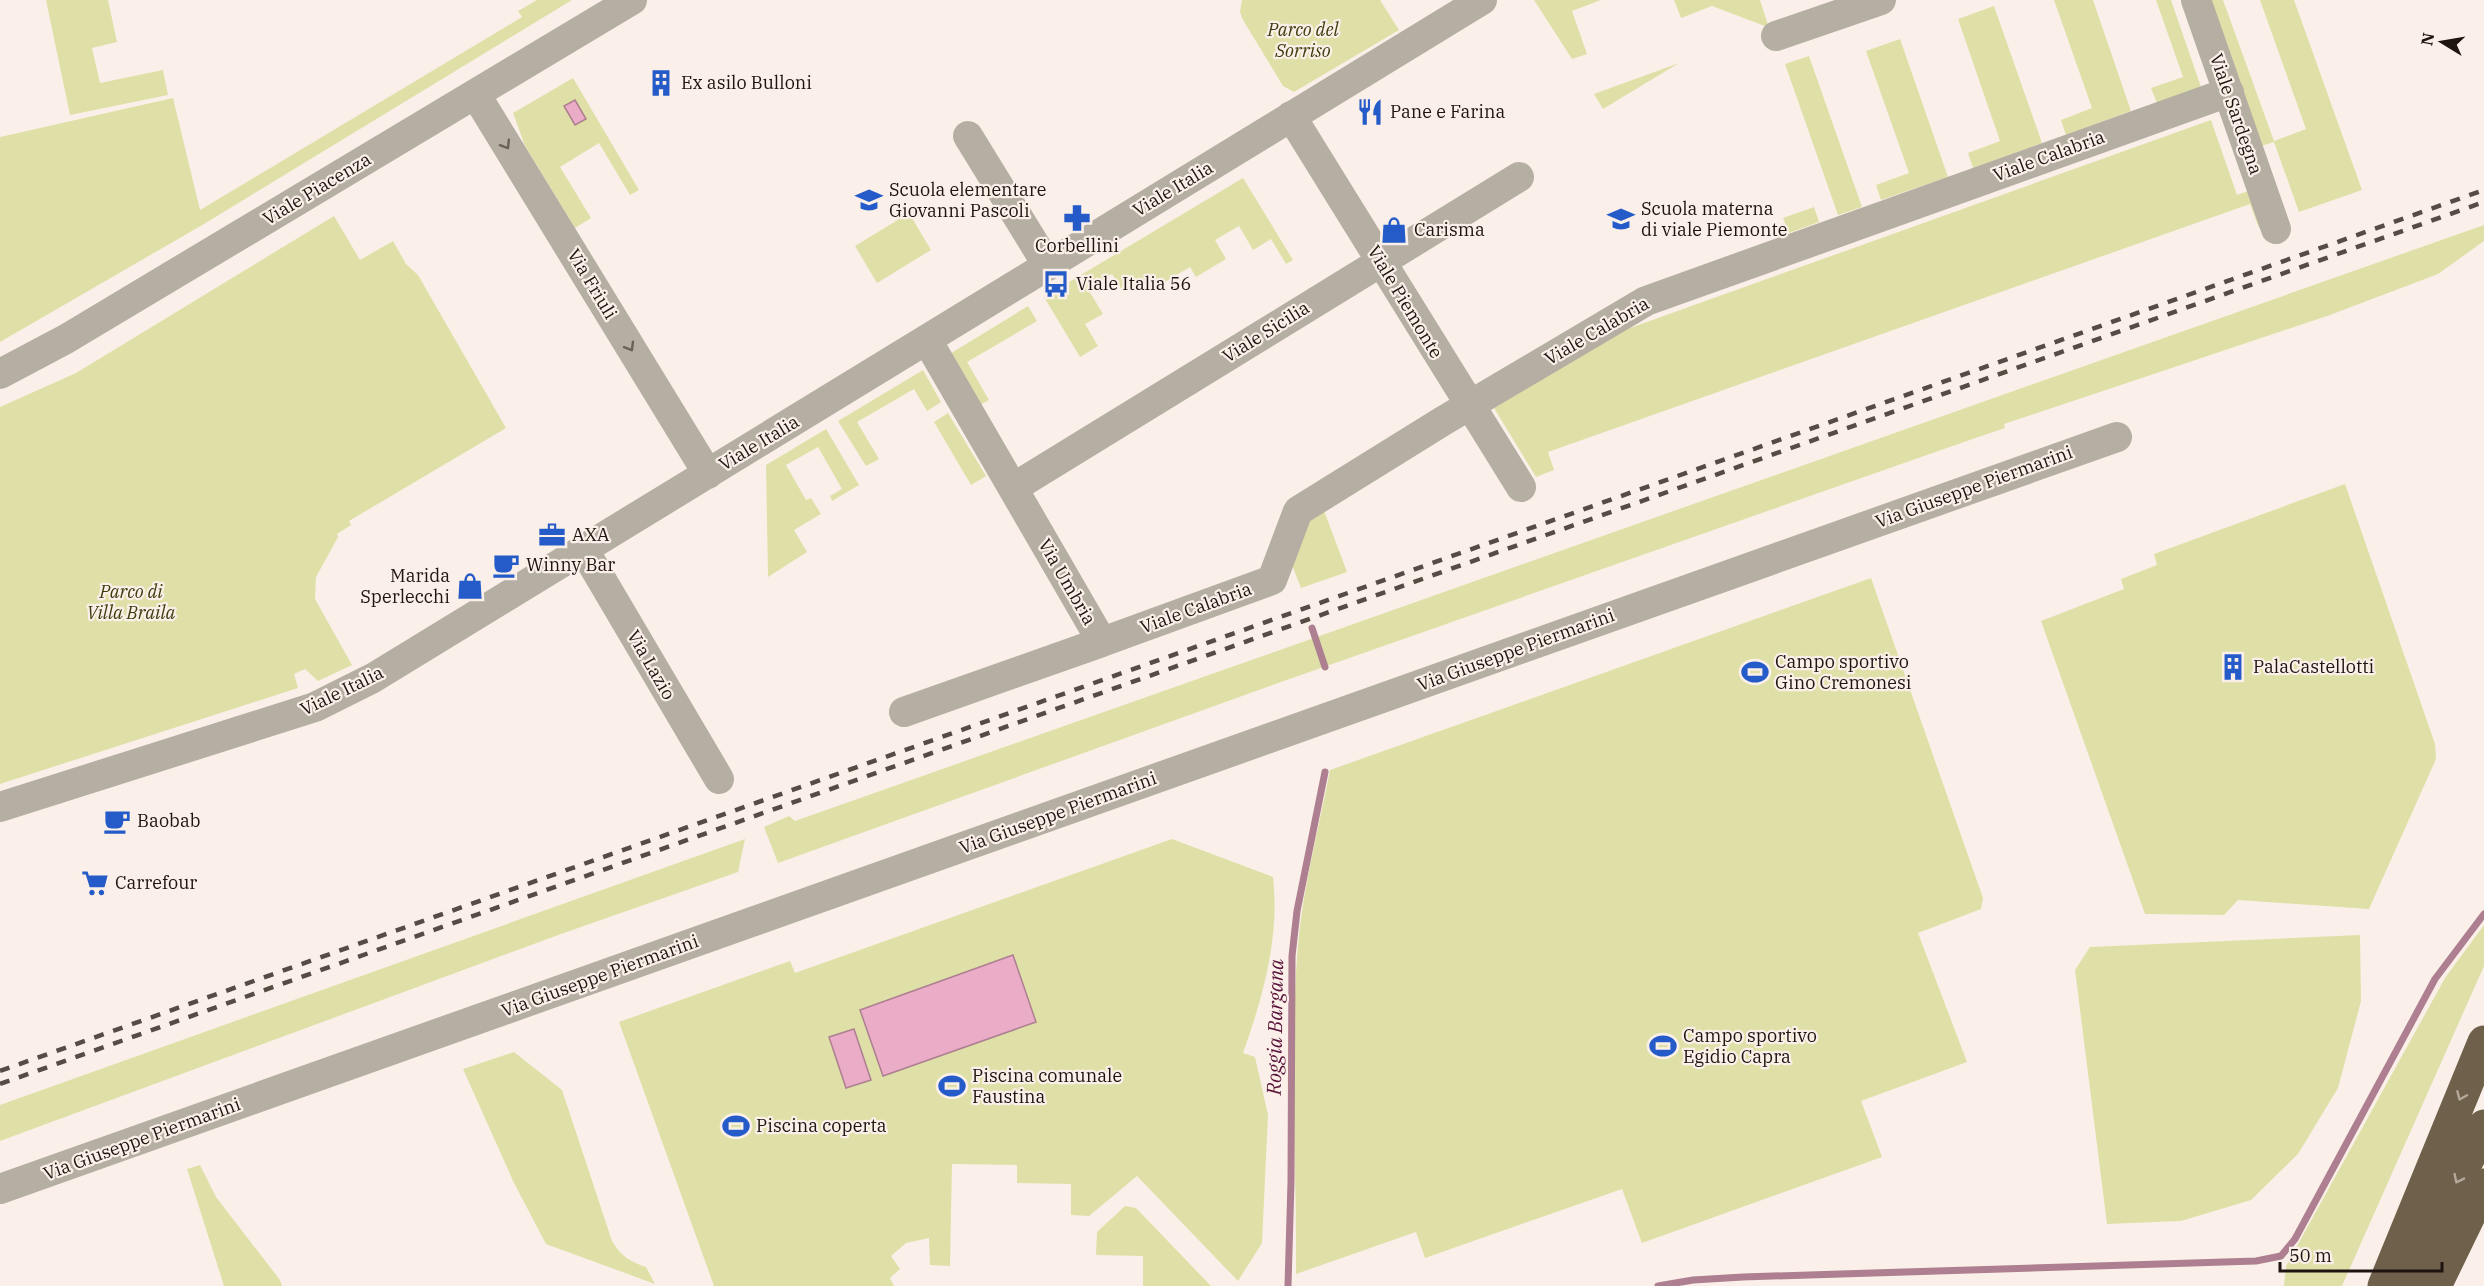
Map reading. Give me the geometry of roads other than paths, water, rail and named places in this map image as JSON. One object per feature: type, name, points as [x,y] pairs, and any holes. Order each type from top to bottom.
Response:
[{"type":"highway","points":[[2384,1286],[2484,1042]]},
{"type":"highway","points":[[2406,1286],[2484,1126]]},
{"type":"highway","points":[[2435,1286],[2484,1185]]},
{"type":"street","name":"Viale Piacenza","points":[[0,374],[66,339],[632,0]]},
{"type":"street","name":"Viale Italia","points":[[0,807],[315,707],[373,678],[1482,0]]},
{"type":"street","points":[[1776,36],[1881,0]]},
{"type":"street","name":"Viale Sardegna","points":[[2196,0],[2276,229]]},
{"type":"street","name":"Viale Calabria","points":[[1102,642],[1272,580],[1298,512],[1469,406],[1646,301],[2229,92]]},
{"type":"street","name":"Via Friuli","points":[[476,95],[708,474]]},
{"type":"street","name":"Viale Piemonte","points":[[1291,116],[1521,487]]},
{"type":"street","points":[[968,136],[1048,266]]},
{"type":"street","name":"Viale Sicilia","points":[[1013,488],[1519,177]]},
{"type":"street","name":"Via Umbria","points":[[904,712],[1102,642],[927,340]]},
{"type":"street","name":"Via Giuseppe Piermarini","points":[[0,1189],[2116,437]]},
{"type":"street","name":"Via Lazio","points":[[584,550],[719,779]]},
{"type":"waterway","name":"Roggia Bargana","points":[[1312,628],[1325,667]]},
{"type":"waterway","name":"Roggia Bargana","points":[[1288,1286],[1292,956],[1297,911],[1325,772]]},
{"type":"waterway","points":[[1658,1286],[1693,1280],[1743,1277],[2256,1261],[2281,1256],[2295,1239],[2435,979],[2484,914]]},
{"type":"railway","points":[[0,1071],[2484,190]]},
{"type":"railway","points":[[0,1084],[2484,202]]},
{"type":"place","name":"Ex asilo Bulloni","points":[[661,83]]},
{"type":"place","name":"Pane e Farina","points":[[1370,112]]},
{"type":"place","name":"Scuola elementare Giovanni Pascoli","points":[[869,200]]},
{"type":"place","name":"Corbellini","points":[[1077,218]]},
{"type":"place","name":"Scuola materna di viale Piemonte","points":[[1621,219]]},
{"type":"place","name":"Carisma","points":[[1394,230]]},
{"type":"place","name":"Viale Italia 56","points":[[1056,284]]},
{"type":"place","name":"AXA","points":[[552,535]]},
{"type":"place","name":"Winny Bar","points":[[506,565]]},
{"type":"place","name":"Marida Sperlecchi","points":[[470,586]]},
{"type":"place","name":"PalaCastellotti","points":[[2233,667]]},
{"type":"place","name":"Campo sportivo Gino Cremonesi","points":[[1755,672]]},
{"type":"place","name":"Baobab","points":[[117,821]]},
{"type":"place","name":"Carrefour","points":[[95,883]]},
{"type":"place","name":"Campo sportivo Egidio Capra","points":[[1663,1046]]},
{"type":"place","name":"Piscina comunale Faustina","points":[[952,1086]]},
{"type":"place","name":"Piscina coperta","points":[[736,1126]]},
{"type":"park label","name":"Parco del Sorriso","points":[[1303,40]]},
{"type":"park label","name":"Parco di Villa Braila","points":[[131,602]]}]
